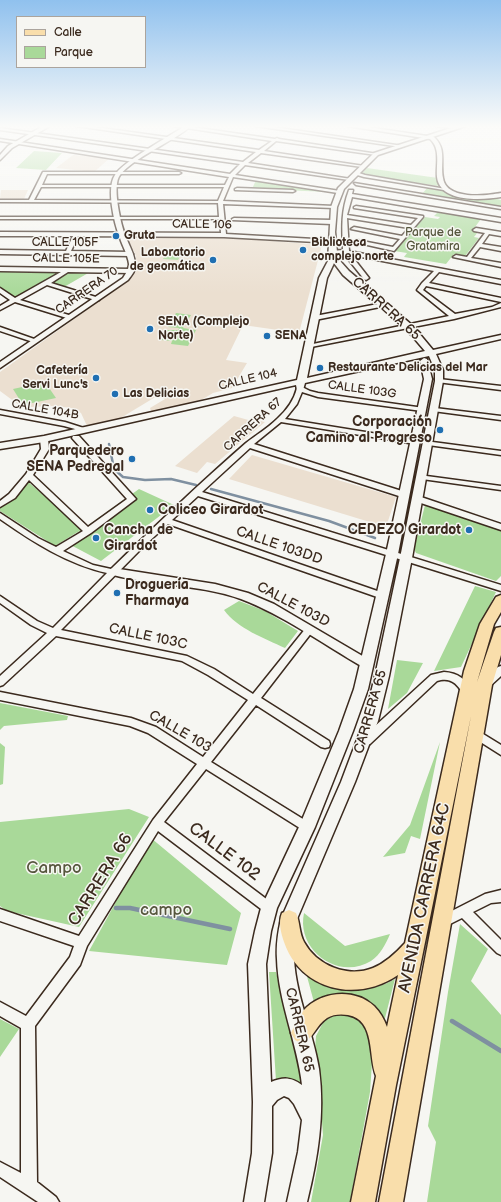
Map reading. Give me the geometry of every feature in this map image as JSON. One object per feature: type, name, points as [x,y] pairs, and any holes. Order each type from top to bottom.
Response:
[{"type":"main road","name":"CARRERA 67","points":[[301,384],[323,278],[330,265],[333,252],[332,222],[334,207],[338,192],[346,182]]},
{"type":"main road","name":"CARRERA 65","points":[[254,1202],[262,1153],[262,1102],[257,964],[263,931],[269,908],[307,828],[354,710],[367,664],[383,596],[399,556],[418,499],[439,381],[439,370],[433,355],[408,326],[346,273],[338,263],[333,252]]},
{"type":"main road","name":"CALLE 104","points":[[0,453],[86,430],[422,358],[501,337]]},
{"type":"main road","name":"CALLE 104","points":[[433,355],[501,344]]},
{"type":"main road","name":"CARRERA 65","points":[[297,1202],[309,1150],[312,1123],[312,1096],[309,1068],[302,1033],[290,997],[284,964],[285,934],[289,919],[363,743],[371,721],[382,676],[399,556],[405,495],[427,383],[428,374],[422,358]]},
{"type":"main road","name":"CALLE 104","points":[[0,446],[76,438],[301,384]]},
{"type":"main road","name":"AVENIDA CARRERA 64C","points":[[391,1202],[475,733],[476,688],[481,639],[487,624],[501,600]]},
{"type":"main road","name":"AVENIDA CARRERA 64C","points":[[363,1202],[414,948],[476,688],[501,632]]},
{"type":"main road","points":[[289,919],[297,948],[303,957],[318,972],[335,979],[359,981],[374,978],[389,970],[414,948]]},
{"type":"main road","points":[[302,1033],[308,1022],[322,1009],[332,1005],[343,1004],[360,1008],[367,1013],[374,1022],[378,1033],[384,1056],[386,1085]]},
{"type":"main road","points":[[262,1102],[275,1089],[284,1086],[294,1089],[301,1097],[312,1123]]},
{"type":"street","points":[[31,201],[40,182]]},
{"type":"street","name":"CARRERA 70","points":[[0,366],[126,279],[131,271],[132,263],[122,235],[118,218],[115,201],[114,186],[116,182]]},
{"type":"street","points":[[224,235],[220,202],[229,182]]},
{"type":"street","points":[[272,182],[338,192]]},
{"type":"street","points":[[358,182],[356,184],[501,208]]},
{"type":"street","points":[[405,182],[444,188],[464,196],[501,195]]},
{"type":"street","points":[[441,182],[444,188]]},
{"type":"street","points":[[38,186],[227,186]]},
{"type":"street","points":[[237,189],[338,192]]},
{"type":"street","points":[[366,278],[346,252],[344,216],[350,193],[501,220]]},
{"type":"street","points":[[0,201],[220,202],[334,207]]},
{"type":"street","points":[[356,207],[421,218],[394,249],[357,242]]},
{"type":"street","points":[[344,216],[413,227]]},
{"type":"street","points":[[0,218],[222,218]]},
{"type":"street","points":[[38,223],[41,218]]},
{"type":"street","points":[[234,219],[332,222]]},
{"type":"street","points":[[32,234],[35,229]]},
{"type":"street","points":[[354,229],[403,238]]},
{"type":"street","points":[[476,230],[501,234]]},
{"type":"street","points":[[468,259],[488,232]]},
{"type":"street","name":"CALLE 106","points":[[0,234],[224,235],[332,242]]},
{"type":"street","points":[[68,252],[76,235]]},
{"type":"street","points":[[479,245],[501,249]]},
{"type":"street","name":"CALLE 105F","points":[[0,252],[130,254]]},
{"type":"street","points":[[333,252],[346,252],[501,282]]},
{"type":"street","points":[[456,257],[501,265]]},
{"type":"street","name":"CALLE 105E","points":[[0,269],[131,271]]},
{"type":"street","points":[[0,308],[46,284],[67,270]]},
{"type":"street","points":[[438,270],[420,290],[454,317]]},
{"type":"street","points":[[46,284],[98,299]]},
{"type":"street","points":[[424,284],[501,300]]},
{"type":"street","points":[[0,290],[14,300],[70,317]]},
{"type":"street","points":[[315,318],[383,305]]},
{"type":"street","points":[[308,347],[454,317],[501,305]]},
{"type":"street","points":[[494,308],[501,313]]},
{"type":"street","points":[[0,329],[35,341]]},
{"type":"street","points":[[439,381],[501,388]]},
{"type":"street","name":"CALLE 103G","points":[[301,384],[308,393],[422,410]]},
{"type":"street","name":"CARRERA 67","points":[[0,682],[54,632],[113,572],[167,521],[249,445],[280,420],[294,404],[298,397],[301,384]]},
{"type":"street","points":[[435,410],[501,418]]},
{"type":"street","name":"CALLE 104B","points":[[0,412],[65,424],[86,430]]},
{"type":"street","points":[[280,420],[415,442]]},
{"type":"street","points":[[56,551],[88,531],[132,499],[76,438]]},
{"type":"street","points":[[0,505],[12,496],[29,475],[45,449],[45,442]]},
{"type":"street","points":[[428,443],[501,453]]},
{"type":"street","points":[[249,445],[405,495]]},
{"type":"street","points":[[29,475],[88,531]]},
{"type":"street","points":[[422,477],[501,488]]},
{"type":"street","points":[[197,493],[501,588]]},
{"type":"street","points":[[418,499],[501,527]]},
{"type":"street","name":"CALLE 103D","points":[[0,515],[35,540],[91,567],[113,572],[215,588],[244,596],[270,607],[367,664]]},
{"type":"street","name":"CALLE 103DD","points":[[167,521],[383,596]]},
{"type":"street","name":"CALLE 103C","points":[[0,599],[34,623],[54,632],[184,658],[211,672],[325,744]]},
{"type":"street","name":"CARRERA 66","points":[[28,1024],[75,961],[82,943],[157,822],[309,630]]},
{"type":"street","points":[[363,743],[434,678],[443,675],[455,677],[463,683],[476,688],[501,670]]},
{"type":"street","name":"CALLE 103","points":[[0,696],[131,722],[152,730],[307,828]]},
{"type":"street","points":[[475,733],[500,750]]},
{"type":"street","name":"CALLE 102","points":[[157,822],[269,908]]},
{"type":"street","points":[[447,893],[449,902],[454,909],[463,911],[501,949]]},
{"type":"street","points":[[442,923],[463,911],[500,894]]},
{"type":"street","points":[[0,915],[82,943]]},
{"type":"street","points":[[0,1009],[28,1024],[30,1186]]},
{"type":"street","points":[[0,1169],[30,1186],[51,1202]]},
{"type":"shaded area","points":[[1,190],[28,190],[24,199],[0,199]]},
{"type":"shaded area","name":"SENA (Complejo Norte)","points":[[126,236],[222,237],[322,245],[299,333],[243,325],[226,360],[247,363],[232,388],[213,393],[196,403],[154,412],[151,411],[150,408],[165,399],[157,396],[119,419],[87,426],[81,413],[71,408],[56,406],[29,407],[19,405],[0,391],[0,372],[130,279],[135,268],[136,256]]},
{"type":"shaded area","points":[[234,416],[252,421],[254,419],[265,422],[215,464],[207,462],[197,473],[175,466]]},
{"type":"shaded area","points":[[252,455],[396,497],[386,527],[229,479]]},
{"type":"green space","points":[[255,182],[269,182],[331,192],[252,189]]},
{"type":"green space","points":[[410,182],[439,182],[439,186]]},
{"type":"green space","points":[[428,187],[442,189],[454,195],[481,199],[494,198],[501,200],[501,207],[422,194]]},
{"type":"green space","name":"Parque de Gratamira","points":[[438,212],[481,219],[472,231],[478,232],[474,237],[479,238],[465,256],[454,254],[446,264],[404,257],[407,253],[394,251],[425,217],[438,219],[440,217],[434,216]]},
{"type":"green space","points":[[169,249],[184,250],[178,260],[163,259]]},
{"type":"green space","points":[[0,270],[90,272],[64,287],[47,282],[16,300],[3,296],[0,293]]},
{"type":"green space","points":[[176,313],[191,315],[183,328],[196,330],[188,346],[171,344],[172,341],[161,340],[167,330],[178,330],[179,328],[168,327]]},
{"type":"green space","points":[[45,382],[56,398],[23,405],[13,389]]},
{"type":"green space","points":[[27,481],[83,529],[139,489],[174,505],[101,561],[65,542],[81,530],[55,546],[0,511],[0,508],[15,498]]},
{"type":"green space","points":[[425,505],[501,530],[501,576],[496,581],[416,553],[414,549]]},
{"type":"green space","points":[[475,586],[496,592],[461,667],[434,671]]},
{"type":"green space","points":[[239,601],[265,611],[298,631],[285,648],[260,637],[236,623],[224,610]]},
{"type":"green space","points":[[397,660],[423,663],[407,693],[388,709]]},
{"type":"green space","points":[[0,703],[68,716],[67,720],[4,726],[0,730]]},
{"type":"green space","points":[[440,742],[420,839],[411,836],[405,853],[383,857],[410,825]]},
{"type":"green space","points":[[0,743],[5,747],[3,784],[0,785]]},
{"type":"green space","name":"Campo","points":[[129,809],[149,817],[79,927],[7,911],[0,906],[0,822]]},
{"type":"green space","name":"campo","points":[[151,838],[241,913],[227,965],[89,951]]},
{"type":"green space","points":[[304,913],[345,946],[390,934],[387,942],[377,956],[371,961],[358,966],[345,967],[333,964],[322,958],[313,950],[306,939],[303,927]]},
{"type":"green space","points":[[460,924],[488,949],[471,981],[501,1015],[501,1202],[427,1202],[436,1142],[428,1126],[448,992]]},
{"type":"green space","points":[[305,969],[339,983],[360,988],[371,988],[383,985],[395,979],[384,1022],[315,1006]]},
{"type":"green space","points":[[269,972],[276,972],[302,1083],[285,1079],[276,1081]]},
{"type":"green space","points":[[350,1014],[366,1023],[373,1048],[370,1092],[350,1202],[311,1202],[323,1135],[315,1050],[316,1036],[324,1021],[335,1015]]},
{"type":"green space","points":[[0,1019],[19,1029],[0,1057]]},
{"type":"waterway","points":[[109,444],[114,469],[123,477],[145,480],[171,479],[196,485]]},
{"type":"waterway","points":[[211,489],[329,521],[375,538]]},
{"type":"waterway","points":[[116,908],[130,908],[230,929]]},
{"type":"waterway","points":[[452,1021],[501,1051]]},
{"type":"place","name":"Gruta","points":[[116,236]]},
{"type":"place","name":"Biblioteca complejo norte","points":[[303,250]]},
{"type":"place","name":"Laboratorio de geomática","points":[[213,260]]},
{"type":"place","name":"SENA (Complejo Norte)","points":[[150,329]]},
{"type":"place","name":"SENA","points":[[267,336]]},
{"type":"place","name":"Restaurante Delicias del Mar","points":[[320,368]]},
{"type":"place","name":"Cafetería Servi Lunc's","points":[[96,378]]},
{"type":"place","name":"Las Delicias","points":[[115,394]]},
{"type":"place","name":"Corporación Camino al Progreso","points":[[440,430]]},
{"type":"place","name":"Parquedero SENA Pedregal","points":[[132,459]]},
{"type":"place","name":"Coliceo Girardot","points":[[150,510]]},
{"type":"place","name":"CEDEZO Girardot","points":[[469,530]]},
{"type":"place","name":"Cancha de Girardot","points":[[96,538]]},
{"type":"place","name":"Droguería Fharmaya","points":[[117,593]]}]
